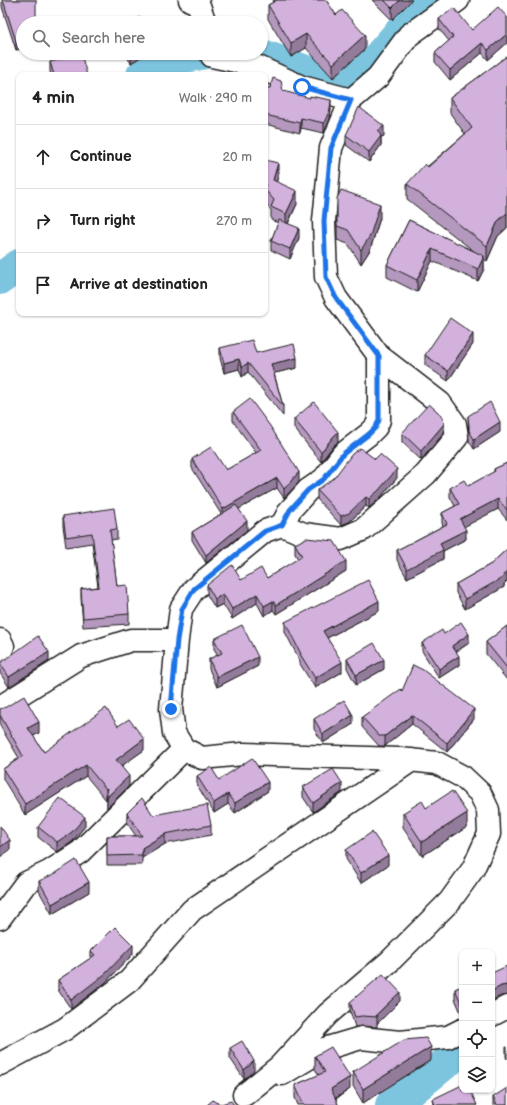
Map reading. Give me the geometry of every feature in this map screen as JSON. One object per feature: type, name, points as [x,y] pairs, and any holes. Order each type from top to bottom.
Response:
[{"type":"street","points":[[190,0],[198,3],[203,16]]},
{"type":"street","points":[[458,0],[409,35],[378,77],[351,100],[331,148],[324,221],[326,277],[336,298],[379,356],[440,403],[455,424],[457,437],[426,474],[364,529],[341,539],[304,534],[282,525],[265,531],[194,589],[182,609],[177,640],[171,709],[174,733],[184,749],[202,758],[243,754],[412,760],[437,763],[463,777],[480,793],[488,810],[489,834],[473,869],[450,902],[395,956],[328,1014],[280,1066],[237,1099],[324,1049],[361,1038],[400,1042],[448,1037],[459,1032]]},
{"type":"street","points":[[231,60],[254,65],[302,87],[351,100]]},
{"type":"street","points":[[282,525],[290,510],[308,490],[324,479],[343,454],[376,427],[379,420],[379,356]]},
{"type":"street","points":[[0,640],[3,646],[0,653]]},
{"type":"street","points":[[3,699],[81,656],[131,640],[177,640]]},
{"type":"street","points":[[0,918],[26,883],[49,872],[80,852],[184,749]]},
{"type":"street","points":[[0,1064],[65,1029],[129,981],[192,910],[412,760]]},
{"type":"street","points":[[495,1013],[507,1007]]},
{"type":"building","points":[[3,0],[36,0],[36,16],[16,16],[16,41]]},
{"type":"building","points":[[277,0],[326,0],[336,15],[342,10],[365,35],[333,64],[306,34],[291,43],[268,5]]},
{"type":"building","points":[[384,0],[400,0],[392,8]]},
{"type":"building","points":[[498,7],[507,17],[507,34],[488,50],[482,43],[450,70],[435,53],[453,37],[439,19],[454,8],[472,30]]},
{"type":"building","points":[[507,56],[507,213],[498,221],[487,246],[407,184],[425,164],[428,167],[472,128],[450,98]]},
{"type":"building","points":[[58,60],[83,60],[86,72],[53,72],[50,62]]},
{"type":"building","points":[[273,78],[281,81],[283,91],[310,98],[310,96],[331,100],[330,109],[324,123],[301,118],[300,123],[268,116],[268,88],[270,88]]},
{"type":"building","points":[[359,107],[384,126],[378,131],[381,136],[369,152],[346,135]]},
{"type":"building","points":[[268,161],[278,163],[273,180],[297,191],[286,214],[271,207],[274,200],[268,193]]},
{"type":"building","points":[[341,190],[380,204],[370,236],[361,250],[348,230],[337,226],[337,198]]},
{"type":"building","points":[[279,220],[299,228],[290,249],[271,241]]},
{"type":"building","points":[[409,220],[484,256],[478,269],[432,249],[417,280],[387,265]]},
{"type":"building","points":[[450,318],[473,334],[448,371],[425,355]]},
{"type":"building","points":[[252,340],[256,353],[294,344],[297,358],[271,364],[283,406],[248,363],[242,367],[239,359],[224,363],[220,348]]},
{"type":"building","points":[[250,399],[270,426],[299,472],[284,489],[277,478],[223,509],[192,459],[211,447],[226,470],[261,450],[233,412]]},
{"type":"building","points":[[314,402],[338,432],[321,452],[294,419]]},
{"type":"building","points":[[490,402],[500,422],[474,439],[469,431],[468,416]]},
{"type":"building","points":[[429,404],[438,412],[443,419],[444,424],[421,451],[402,433]]},
{"type":"building","points":[[360,448],[375,459],[380,454],[397,469],[369,499],[366,497],[349,513],[341,516],[317,490],[334,478],[352,454]]},
{"type":"building","points":[[507,463],[507,510],[498,499],[460,519],[466,530],[440,543],[443,550],[407,569],[397,550],[447,524],[442,513],[459,504],[450,488],[464,480],[468,486],[495,471],[494,469]]},
{"type":"building","points":[[236,505],[247,521],[206,555],[192,532]]},
{"type":"building","points":[[114,508],[117,529],[110,530],[117,586],[127,585],[129,614],[83,618],[81,589],[99,587],[92,533],[66,537],[63,516]]},
{"type":"building","points":[[306,538],[334,541],[346,561],[276,605],[273,601],[264,606],[257,594],[232,609],[223,594],[215,599],[207,585],[232,565],[241,580],[261,568],[267,578],[302,556],[295,544]]},
{"type":"building","points":[[507,549],[507,572],[503,575],[504,577],[465,599],[456,584],[491,564]]},
{"type":"building","points":[[368,580],[379,601],[323,631],[342,662],[315,678],[300,654],[285,622]]},
{"type":"building","points":[[461,622],[469,634],[452,646],[459,656],[439,669],[422,643],[442,630],[444,634]]},
{"type":"building","points":[[242,625],[258,657],[217,677],[209,659],[222,653],[214,639]]},
{"type":"building","points":[[507,626],[507,668],[486,642]]},
{"type":"building","points":[[38,636],[49,652],[9,677],[0,663]]},
{"type":"building","points":[[374,643],[384,660],[356,675],[347,659]]},
{"type":"building","points":[[413,665],[423,670],[474,709],[447,743],[412,715],[385,736],[379,736],[362,717],[401,689],[402,691]]},
{"type":"building","points":[[24,696],[39,722],[28,728],[44,752],[106,708],[118,726],[129,719],[144,739],[116,760],[129,776],[107,797],[107,788],[106,789],[86,765],[25,804],[3,769],[23,756],[0,715],[0,709]]},
{"type":"building","points":[[344,700],[353,715],[323,734],[314,719]]},
{"type":"building","points":[[252,758],[268,782],[235,803],[228,794],[214,803],[197,776],[211,767],[219,780]]},
{"type":"building","points":[[333,769],[342,783],[313,803],[303,787]]},
{"type":"building","points":[[452,791],[467,813],[422,842],[403,813],[422,801],[426,808]]},
{"type":"building","points":[[60,798],[85,817],[72,832],[57,842],[38,827]]},
{"type":"building","points":[[142,798],[153,815],[207,805],[211,825],[165,834],[142,848],[142,855],[107,856],[107,836],[142,836],[127,813]]},
{"type":"building","points":[[0,826],[10,840],[0,847]]},
{"type":"building","points":[[372,832],[388,855],[361,873],[346,850]]},
{"type":"building","points":[[76,860],[89,882],[52,904],[39,881],[56,873]]},
{"type":"building","points":[[115,927],[133,945],[105,974],[71,1000],[58,980],[95,955],[91,951]]},
{"type":"building","points":[[507,966],[507,985],[495,989],[495,972]]},
{"type":"building","points":[[383,974],[400,992],[376,1015],[377,1017],[355,1017],[350,1002]]},
{"type":"building","points":[[459,987],[459,998],[455,989]]},
{"type":"building","points":[[426,1038],[431,1047],[363,1089],[353,1072],[404,1040]]},
{"type":"building","points":[[242,1041],[254,1061],[244,1070],[230,1048]]},
{"type":"building","points":[[331,1047],[350,1077],[331,1089],[338,1104],[304,1105],[295,1085],[325,1072],[315,1056]]},
{"type":"building","points":[[459,1086],[459,1093],[471,1093],[477,1105],[435,1105],[433,1099]]},
{"type":"building","points":[[507,1088],[507,1105],[497,1105],[493,1097]]},
{"type":"building","points":[[213,1100],[221,1104],[231,1101],[234,1105],[207,1105]]},
{"type":"waterway","points":[[268,57],[328,79],[348,80],[365,72],[418,11],[433,0]]},
{"type":"waterway","points":[[148,72],[173,60]]},
{"type":"waterway","points":[[0,279],[16,267]]},
{"type":"waterway","points":[[391,1105],[459,1052]]},
{"type":"route","points":[[171,709],[177,640],[182,609],[194,589],[265,531],[282,525],[290,510],[308,490],[324,479],[343,454],[369,434],[376,427],[379,420],[379,356],[336,298],[326,277],[324,221],[331,148],[351,100],[302,87]]}]
